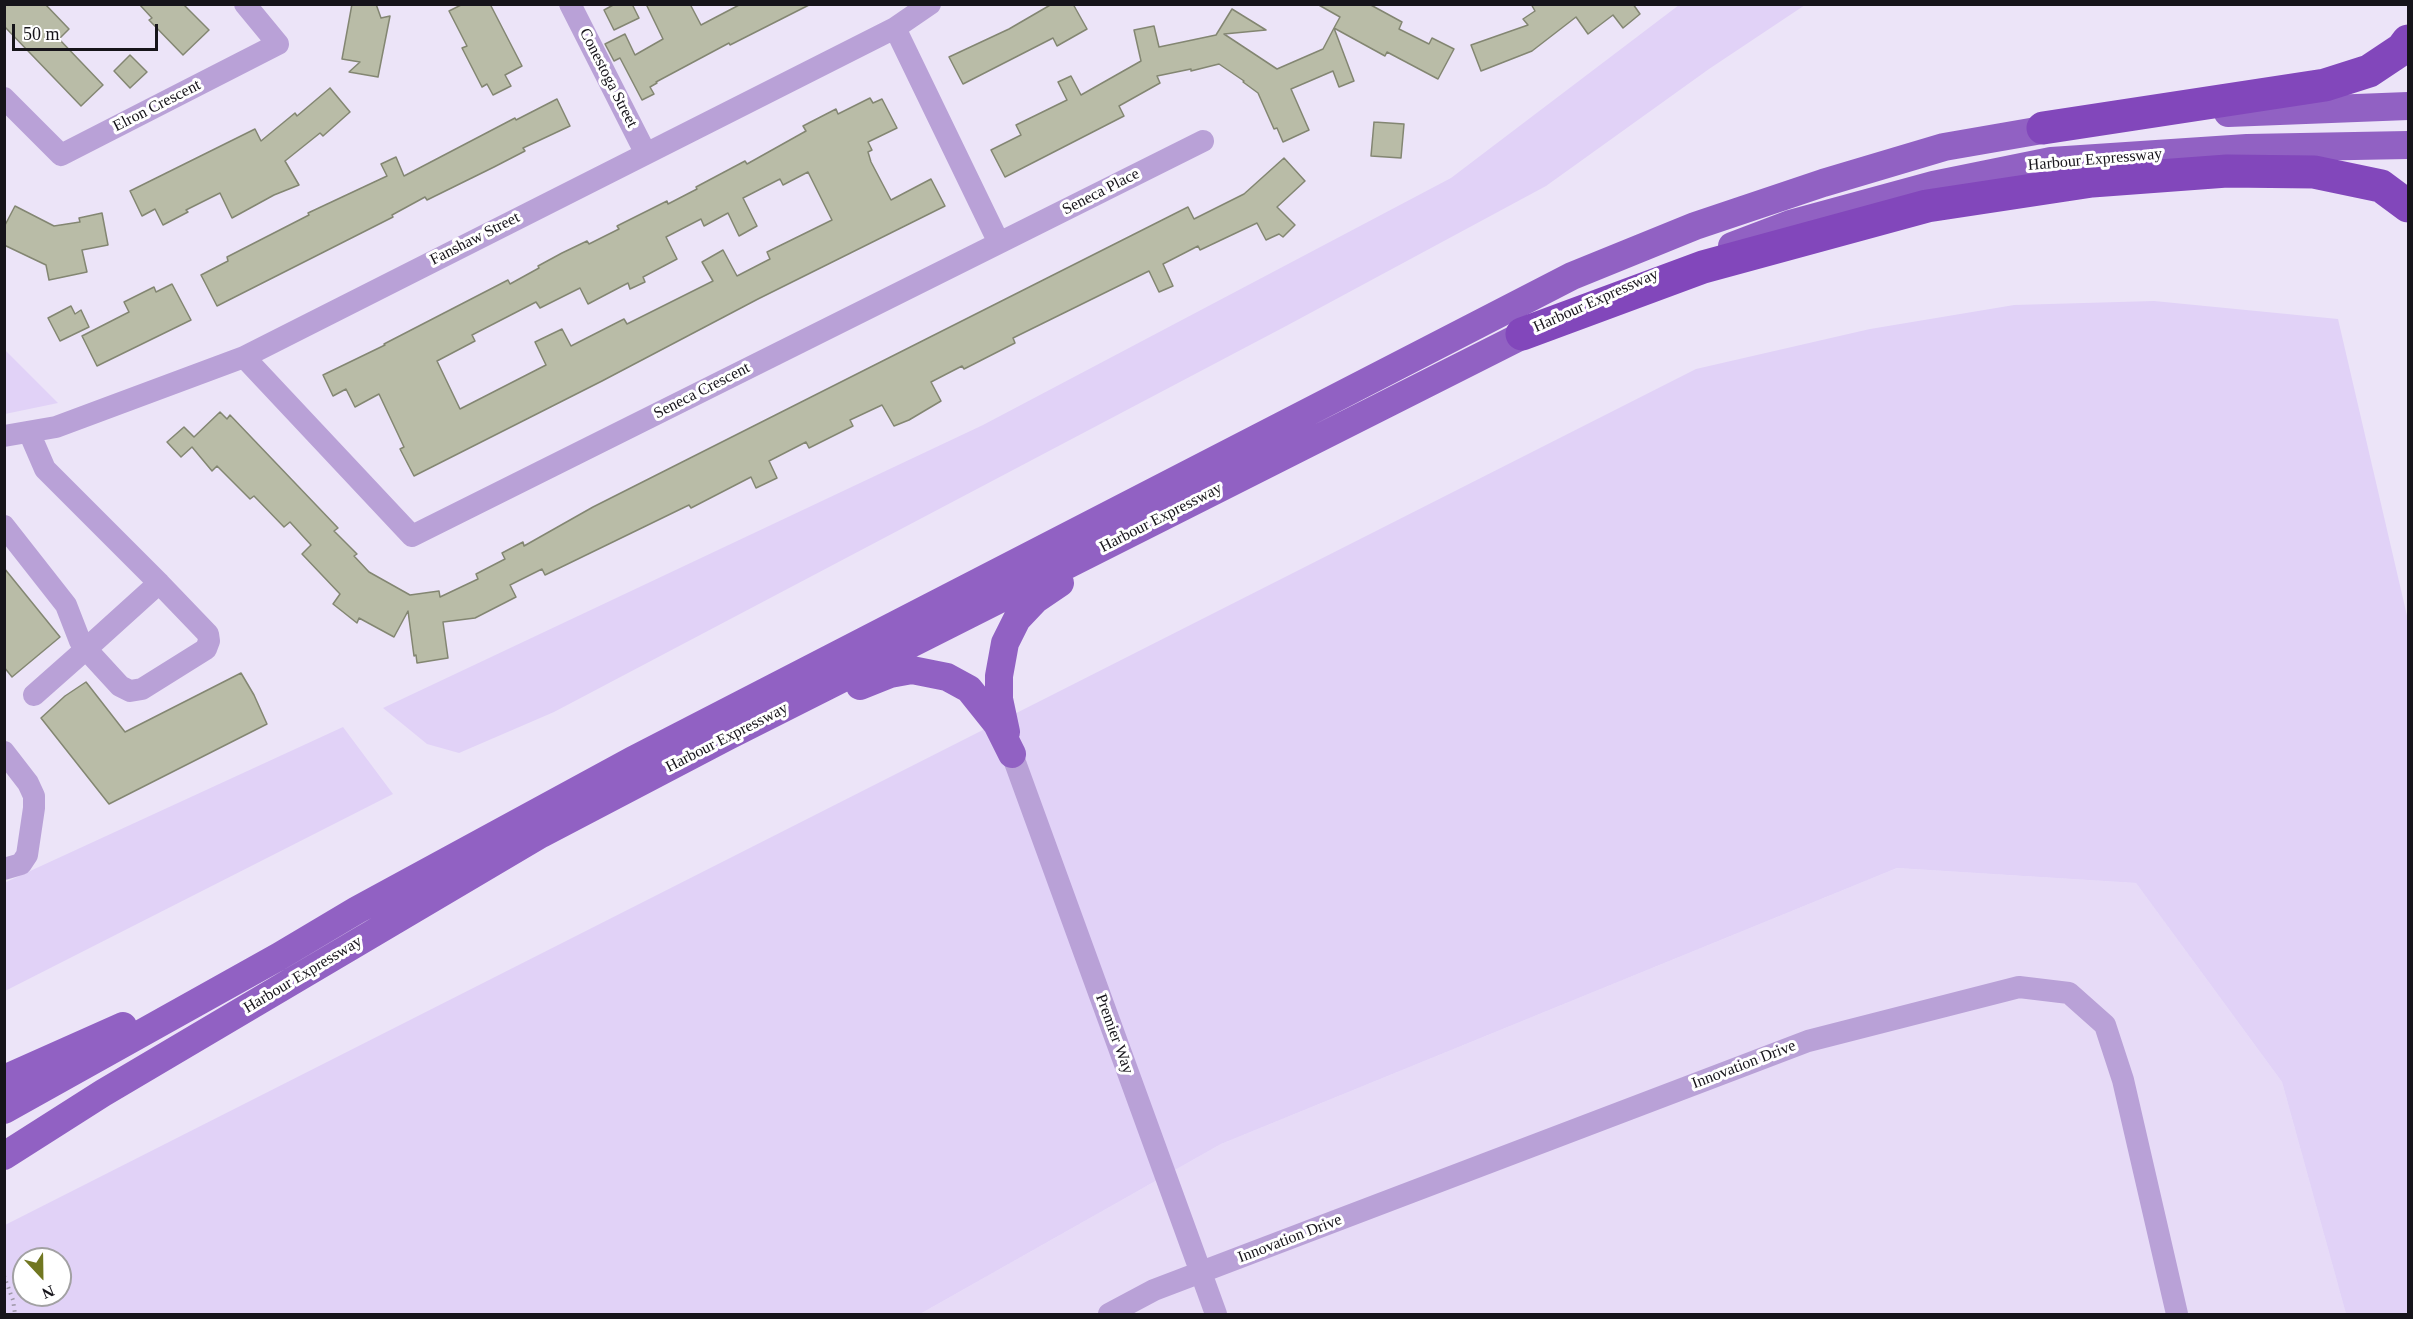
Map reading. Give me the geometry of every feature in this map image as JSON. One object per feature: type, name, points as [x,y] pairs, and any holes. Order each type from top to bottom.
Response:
[{"type":"highway","points":[[2043,128],[2325,85],[2369,71],[2402,49],[2409,41]]},
{"type":"highway","points":[[1522,334],[1702,267],[1927,206],[2092,181],[2227,171],[2314,172],[2381,186],[2409,206]]},
{"type":"main road","name":"Harbour Expressway","points":[[4,1110],[367,905],[633,760],[1572,276],[1695,226],[1823,183],[1944,147],[2043,128],[2162,116],[2409,106]]},
{"type":"main road","name":"Harbour Expressway","points":[[4,1156],[103,1093],[541,834],[728,736],[1522,334],[1640,280],[1790,224],[1933,185],[2051,161],[2247,148],[2409,145]]},
{"type":"main road","points":[[1012,754],[999,699],[999,676],[1005,643],[1017,619],[1035,600],[1170,513]]},
{"type":"main road","points":[[728,736],[890,674],[912,670],[947,677],[969,689],[997,724],[1012,754]]},
{"type":"main road","points":[[4,1079],[278,957]]},
{"type":"street","name":"Elron Crescent","points":[[4,98],[61,155],[278,44],[245,4]]},
{"type":"street","name":"Conestoga Street","points":[[570,4],[645,152]]},
{"type":"street","name":"Fanshaw Street","points":[[4,436],[56,426],[244,357],[645,152],[894,28],[930,4]]},
{"type":"street","points":[[894,28],[999,243]]},
{"type":"street","name":"Seneca Place","points":[[999,243],[1203,141]]},
{"type":"street","name":"Seneca Crescent","points":[[244,357],[412,536],[999,243]]},
{"type":"street","points":[[4,525],[66,605],[80,641],[120,686],[130,691],[142,689],[206,649],[209,641],[208,634],[45,469],[29,432]]},
{"type":"street","points":[[34,695],[159,583]]},
{"type":"street","points":[[4,752],[28,783],[34,802],[27,855],[21,864],[4,869]]},
{"type":"street","name":"Premier Way","points":[[1012,754],[1216,1314]]},
{"type":"street","name":"Innovation Drive","points":[[1109,1314],[1154,1290],[1808,1041],[2019,987],[2069,993],[2105,1025],[2123,1080],[2177,1314]]},
{"type":"path","points":[[4,1276],[13,1300],[15,1314]]},
{"type":"shaded area","points":[[1679,5],[1805,5],[1709,69],[1546,186],[1288,325],[554,712],[459,753],[427,744],[383,708],[983,425],[1451,178]]},
{"type":"shaded area","points":[[2154,301],[2338,319],[2408,620],[2408,1314],[2346,1314],[2282,1082],[2136,883],[1897,868],[1221,1144],[920,1314],[5,1314],[5,1225],[1696,369],[1870,329],[2014,305]]},
{"type":"shaded area","points":[[5,350],[58,403],[5,414]]},
{"type":"shaded area","points":[[343,727],[393,794],[5,991],[4,883]]},
{"type":"shaded area","points":[[1897,868],[2136,883],[2282,1082],[2346,1314],[920,1314],[1221,1144]]},
{"type":"building","points":[[4,4],[45,4],[69,29],[59,39],[103,85],[81,106],[4,26]]},
{"type":"building","points":[[139,4],[183,4],[209,30],[183,55],[149,20],[152,18]]},
{"type":"building","points":[[352,4],[376,4],[381,18],[390,16],[378,77],[349,72],[360,62],[342,59]]},
{"type":"building","points":[[463,4],[490,4],[522,66],[505,75],[511,86],[493,95],[487,84],[482,87],[462,48],[467,46],[449,11]]},
{"type":"building","points":[[615,4],[632,4],[639,18],[614,30],[604,10]]},
{"type":"building","points":[[646,4],[690,4],[701,25],[741,4],[811,4],[730,45],[729,43],[656,82],[650,87],[654,94],[642,100],[620,58],[614,61],[605,44],[625,34],[635,55],[663,39]]},
{"type":"building","points":[[1052,4],[1073,4],[1087,29],[1057,46],[1053,38],[963,84],[949,57],[1009,29]]},
{"type":"building","points":[[1317,4],[1369,4],[1402,22],[1399,29],[1429,44],[1432,38],[1454,49],[1438,79],[1387,52],[1385,56],[1334,28],[1340,17]]},
{"type":"building","points":[[1531,4],[1633,4],[1640,14],[1623,28],[1613,15],[1588,34],[1576,17],[1532,51],[1481,71],[1471,45],[1528,25],[1523,19],[1535,11]]},
{"type":"building","points":[[1232,9],[1266,30],[1224,34],[1277,69],[1323,49],[1334,28],[1354,81],[1339,87],[1333,71],[1291,89],[1309,130],[1283,142],[1277,128],[1274,129],[1258,93],[1219,64],[1157,76],[1160,83],[1119,106],[1124,116],[1005,177],[991,150],[1021,135],[1016,125],[1067,100],[1058,82],[1071,76],[1081,95],[1141,61],[1134,30],[1154,26],[1159,47],[1216,35]]},
{"type":"building","points":[[130,55],[147,72],[130,88],[114,71]]},
{"type":"building","points":[[330,88],[350,112],[323,136],[320,133],[285,161],[299,185],[274,195],[232,218],[220,193],[186,210],[188,212],[163,225],[155,209],[142,216],[130,191],[255,129],[261,141],[295,113],[297,116]]},
{"type":"building","points":[[870,98],[873,103],[882,99],[897,128],[868,142],[872,150],[868,152],[891,200],[931,179],[945,206],[758,299],[414,476],[400,449],[404,447],[379,394],[355,407],[346,389],[333,396],[323,375],[508,280],[510,284],[562,253],[587,241],[589,244],[619,229],[617,226],[667,201],[668,204],[745,161],[747,164],[806,131],[803,126],[836,109],[838,114]],"holes":[[[808,172],[832,220],[767,252],[770,259],[737,276],[723,250],[702,262],[713,281],[627,324],[624,319],[571,346],[562,329],[535,342],[546,365],[460,409],[437,361],[475,341],[472,335],[536,302],[540,308],[580,288],[588,304],[628,283],[630,289],[645,282],[643,277],[677,259],[666,237],[701,219],[704,226],[728,213],[739,236],[757,226],[743,198],[780,179],[783,185]]]},
{"type":"building","points":[[557,99],[570,126],[523,148],[525,151],[427,200],[425,197],[392,215],[393,217],[217,306],[201,275],[228,261],[227,257],[309,215],[308,213],[387,176],[381,164],[396,157],[404,176],[515,118],[516,120]]},
{"type":"building","points":[[1374,122],[1404,124],[1401,158],[1371,156]]},
{"type":"building","points":[[1284,158],[1305,181],[1277,207],[1295,225],[1283,237],[1279,234],[1266,240],[1257,223],[1200,250],[1198,246],[1163,264],[1173,286],[1159,292],[1149,271],[1013,338],[1015,343],[964,369],[962,366],[931,382],[941,401],[909,420],[894,426],[882,405],[850,420],[853,426],[809,448],[806,442],[769,461],[777,478],[756,488],[751,477],[691,508],[689,505],[545,575],[542,569],[510,585],[516,597],[475,618],[443,622],[448,658],[417,663],[408,611],[394,637],[359,618],[357,623],[333,604],[340,594],[302,554],[311,545],[290,522],[284,527],[254,496],[250,499],[217,466],[212,471],[192,447],[181,457],[167,442],[184,427],[194,437],[220,412],[227,419],[230,415],[338,528],[334,531],[357,554],[354,556],[369,572],[410,595],[439,591],[440,597],[478,579],[476,574],[505,559],[502,553],[523,542],[524,546],[593,507],[1188,207],[1194,219],[1244,194]]},
{"type":"building","points":[[15,206],[54,226],[80,222],[79,218],[102,213],[108,245],[82,250],[87,272],[49,280],[46,265],[4,245],[4,227]]},
{"type":"building","points":[[172,284],[191,320],[97,366],[82,336],[129,312],[124,302],[154,287],[156,292]]},
{"type":"building","points":[[71,306],[75,314],[81,310],[89,327],[60,341],[48,318]]},
{"type":"building","points":[[4,568],[60,637],[12,677],[4,667]]},
{"type":"building","points":[[241,673],[267,724],[109,804],[41,718],[65,696],[86,682],[125,732]]}]
